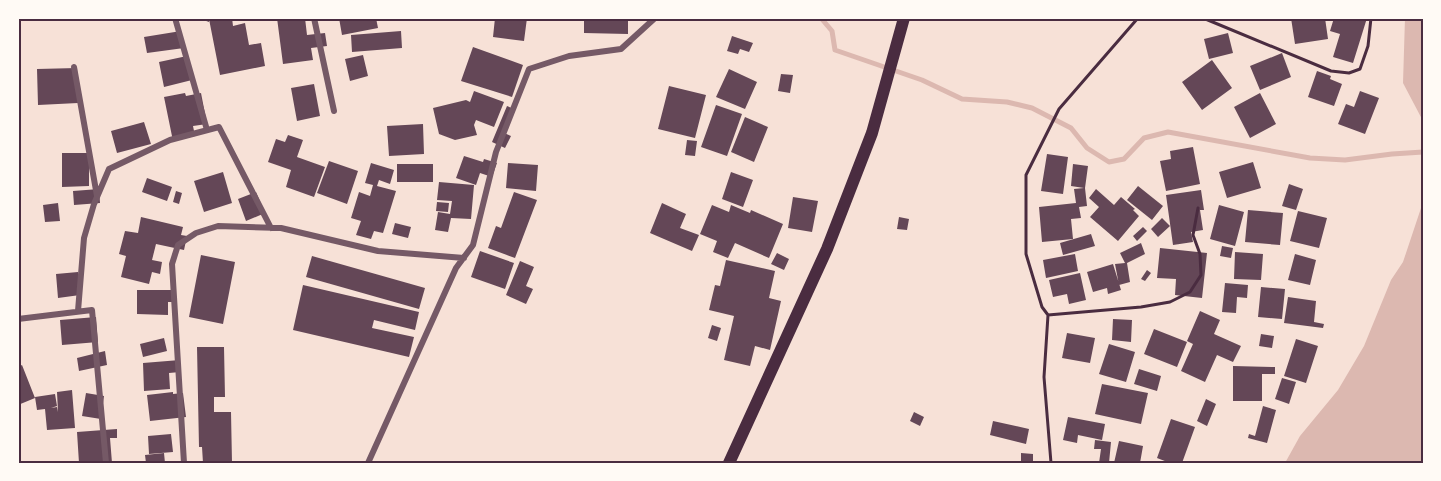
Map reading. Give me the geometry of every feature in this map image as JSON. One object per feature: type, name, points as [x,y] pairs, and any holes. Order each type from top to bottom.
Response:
[{"type":"main road","points":[[729,463],[827,249],[872,133],[904,18]]},
{"type":"street","points":[[176,18],[207,130]]},
{"type":"street","points":[[314,18],[334,111]]},
{"type":"street","points":[[368,463],[456,268],[473,245],[496,152],[529,69],[569,56],[621,49],[655,18]]},
{"type":"street","points":[[74,67],[97,196]]},
{"type":"street","points":[[78,311],[84,238],[97,196],[109,169],[170,140],[219,127],[271,228]]},
{"type":"street","points":[[184,463],[172,264],[178,245],[196,233],[218,226],[281,228],[378,251],[464,258]]},
{"type":"street","points":[[18,319],[92,310],[106,463]]},
{"type":"path","points":[[1051,463],[1044,377],[1048,315],[1042,307],[1026,254],[1026,175],[1059,109],[1138,18]]},
{"type":"path","points":[[1203,18],[1305,62],[1331,71],[1349,73],[1360,69],[1368,46],[1371,18]]},
{"type":"path","points":[[1048,315],[1141,307],[1170,302],[1190,292],[1201,275],[1200,254],[1193,235],[1198,208]]},
{"type":"shaded area","points":[[1405,18],[1423,18],[1423,121],[1403,83]]},
{"type":"shaded area","points":[[1423,202],[1423,463],[1285,463],[1300,436],[1338,390],[1364,346],[1391,280],[1403,262]]},
{"type":"building","points":[[198,18],[232,18],[233,26],[245,23],[249,45],[261,43],[265,66],[220,75],[209,19],[209,22]]},
{"type":"building","points":[[277,18],[305,18],[307,35],[325,33],[327,46],[311,48],[313,60],[283,64]]},
{"type":"building","points":[[339,18],[376,18],[378,28],[342,35]]},
{"type":"building","points":[[495,18],[527,18],[524,41],[493,37]]},
{"type":"building","points":[[584,18],[628,19],[628,34],[584,33]]},
{"type":"building","points":[[1291,18],[1325,18],[1328,39],[1295,44]]},
{"type":"building","points":[[1334,18],[1367,18],[1353,63],[1333,57],[1340,34],[1330,31]]},
{"type":"building","points":[[181,31],[184,48],[147,53],[144,37]]},
{"type":"building","points":[[401,31],[402,48],[352,52],[351,35]]},
{"type":"building","points":[[1228,33],[1233,53],[1209,59],[1204,39]]},
{"type":"building","points":[[732,36],[753,43],[749,52],[740,49],[738,54],[727,51]]},
{"type":"building","points":[[473,47],[523,65],[512,97],[461,81]]},
{"type":"building","points":[[1282,53],[1291,77],[1260,90],[1250,66]]},
{"type":"building","points":[[363,55],[368,76],[350,81],[345,59]]},
{"type":"building","points":[[187,56],[192,80],[164,87],[159,62]]},
{"type":"building","points":[[1212,60],[1232,88],[1202,110],[1182,82]]},
{"type":"building","points":[[77,68],[78,103],[38,105],[37,69]]},
{"type":"building","points":[[729,69],[757,82],[745,109],[716,97]]},
{"type":"building","points":[[1317,71],[1331,76],[1330,79],[1342,84],[1334,106],[1308,97]]},
{"type":"building","points":[[781,74],[793,75],[790,93],[778,91]]},
{"type":"building","points":[[314,84],[320,116],[297,121],[291,88]]},
{"type":"building","points":[[669,86],[706,95],[695,138],[658,129]]},
{"type":"building","points":[[474,91],[504,102],[494,127],[476,120],[474,125],[477,135],[455,140],[439,134],[433,108],[466,100],[470,102]]},
{"type":"building","points":[[1360,91],[1379,98],[1365,134],[1338,124],[1346,104],[1354,107]]},
{"type":"building","points":[[185,93],[186,96],[201,93],[207,124],[193,126],[195,136],[173,141],[164,97]]},
{"type":"building","points":[[1260,93],[1276,124],[1250,138],[1234,107]]},
{"type":"building","points":[[716,105],[742,114],[727,156],[701,147]]},
{"type":"building","points":[[507,106],[514,109],[504,133],[511,136],[505,148],[492,142]]},
{"type":"building","points":[[745,117],[768,127],[754,162],[731,152]]},
{"type":"building","points":[[144,122],[151,144],[117,153],[111,131]]},
{"type":"building","points":[[423,124],[424,154],[389,156],[387,126]]},
{"type":"building","points":[[288,135],[303,140],[297,157],[325,167],[314,197],[286,187],[291,170],[268,162],[276,139],[285,142]]},
{"type":"building","points":[[687,140],[697,141],[695,156],[685,155]]},
{"type":"building","points":[[1193,147],[1200,184],[1166,191],[1160,161],[1171,159],[1170,151]]},
{"type":"building","points":[[62,153],[89,153],[89,186],[62,187]]},
{"type":"building","points":[[1047,154],[1068,157],[1063,194],[1041,191]]},
{"type":"building","points":[[464,156],[483,162],[484,159],[497,163],[492,177],[480,173],[476,185],[456,178]]},
{"type":"building","points":[[329,161],[358,171],[347,204],[317,193]]},
{"type":"building","points":[[1253,162],[1261,188],[1227,198],[1219,172]]},
{"type":"building","points":[[371,163],[394,170],[390,184],[379,180],[377,186],[396,191],[383,233],[374,231],[371,239],[356,235],[361,221],[351,218],[359,192],[370,196],[373,185],[365,183]]},
{"type":"building","points":[[508,163],[538,165],[536,191],[506,188]]},
{"type":"building","points":[[397,164],[433,164],[433,182],[397,182]]},
{"type":"building","points":[[1073,164],[1088,166],[1085,188],[1087,206],[1079,207],[1081,218],[1071,219],[1073,239],[1042,242],[1039,207],[1076,203],[1074,189],[1084,188],[1071,186]]},
{"type":"building","points":[[223,172],[232,203],[204,212],[194,181]]},
{"type":"building","points":[[731,172],[753,180],[743,207],[722,199]]},
{"type":"building","points":[[147,178],[172,187],[167,201],[142,192]]},
{"type":"building","points":[[439,182],[474,185],[471,219],[451,218],[448,232],[435,230],[438,212],[450,214],[452,201],[437,200]]},
{"type":"building","points":[[1289,184],[1303,189],[1296,210],[1282,206]]},
{"type":"building","points":[[1138,186],[1163,206],[1152,220],[1127,200]]},
{"type":"building","points":[[99,189],[100,203],[74,205],[73,191]]},
{"type":"building","points":[[1096,189],[1114,205],[1121,197],[1135,209],[1133,210],[1139,216],[1118,241],[1090,217],[1099,207],[1089,198]]},
{"type":"building","points":[[1201,190],[1204,210],[1200,210],[1203,230],[1191,232],[1193,242],[1173,245],[1166,195]]},
{"type":"building","points":[[176,191],[182,193],[179,204],[173,202]]},
{"type":"building","points":[[256,192],[265,213],[246,221],[238,199]]},
{"type":"building","points":[[514,192],[537,200],[515,258],[488,248],[496,226],[501,228]]},
{"type":"building","points":[[793,197],[818,201],[812,232],[788,228]]},
{"type":"building","points":[[437,202],[449,203],[448,212],[436,211]]},
{"type":"building","points":[[58,203],[60,221],[45,222],[43,205]]},
{"type":"building","points":[[662,203],[686,214],[680,228],[699,235],[692,251],[650,233]]},
{"type":"building","points":[[712,205],[729,212],[731,205],[750,213],[751,210],[783,224],[769,258],[735,243],[728,258],[713,252],[717,241],[700,234]]},
{"type":"building","points":[[1219,205],[1244,212],[1235,246],[1210,239]]},
{"type":"building","points":[[1248,210],[1283,213],[1280,245],[1245,242]]},
{"type":"building","points":[[1298,211],[1327,218],[1319,248],[1290,241]]},
{"type":"building","points":[[141,217],[183,227],[181,235],[187,236],[184,250],[156,244],[152,260],[162,262],[160,274],[152,272],[149,284],[121,277],[126,256],[119,254],[125,231],[138,233]]},
{"type":"building","points":[[899,217],[909,219],[907,230],[897,229]]},
{"type":"building","points":[[1162,218],[1170,226],[1158,237],[1151,229]]},
{"type":"building","points":[[395,223],[411,227],[408,238],[392,234]]},
{"type":"building","points":[[1143,227],[1147,231],[1137,241],[1133,236]]},
{"type":"building","points":[[1091,234],[1095,246],[1063,255],[1060,243]]},
{"type":"building","points":[[1141,243],[1145,254],[1127,263],[1130,282],[1119,285],[1115,264],[1125,263],[1120,253]]},
{"type":"building","points":[[1222,246],[1233,248],[1231,258],[1220,256]]},
{"type":"building","points":[[1160,248],[1207,253],[1202,298],[1175,295],[1176,279],[1157,278]]},
{"type":"building","points":[[480,251],[514,263],[505,289],[471,277]]},
{"type":"building","points":[[1235,252],[1263,254],[1261,280],[1234,279]]},
{"type":"building","points":[[777,253],[789,259],[784,270],[771,264]]},
{"type":"building","points":[[1075,254],[1078,271],[1046,278],[1043,260]]},
{"type":"building","points":[[1295,254],[1316,260],[1310,285],[1288,280]]},
{"type":"building","points":[[201,255],[235,262],[223,324],[189,317]]},
{"type":"building","points":[[312,256],[425,288],[419,309],[306,277]]},
{"type":"building","points":[[726,260],[775,271],[769,298],[781,301],[770,350],[755,346],[750,366],[724,360],[734,316],[709,310],[715,285],[720,286]]},
{"type":"building","points":[[520,261],[534,267],[526,286],[533,289],[526,304],[506,295]]},
{"type":"building","points":[[1113,264],[1121,290],[1108,294],[1107,288],[1093,292],[1087,272]]},
{"type":"building","points":[[1147,270],[1151,273],[1145,281],[1141,279]]},
{"type":"building","points":[[78,272],[80,295],[58,298],[56,274]]},
{"type":"building","points":[[1080,273],[1086,300],[1069,304],[1067,294],[1053,297],[1049,280]]},
{"type":"building","points":[[1225,283],[1248,285],[1247,298],[1237,297],[1236,313],[1222,312]]},
{"type":"building","points":[[303,285],[419,312],[415,330],[374,320],[372,328],[414,337],[409,357],[293,330]]},
{"type":"building","points":[[1261,287],[1285,289],[1282,319],[1258,317]]},
{"type":"building","points":[[137,290],[172,290],[172,302],[168,302],[168,315],[137,314]]},
{"type":"building","points":[[1288,297],[1316,301],[1314,322],[1324,324],[1323,328],[1284,323]]},
{"type":"building","points":[[1200,311],[1220,320],[1214,334],[1241,346],[1233,362],[1217,355],[1205,382],[1181,371],[1193,344],[1187,341]]},
{"type":"building","points":[[96,317],[98,342],[62,345],[60,320]]},
{"type":"building","points":[[1113,319],[1132,320],[1131,342],[1112,340]]},
{"type":"building","points":[[712,325],[721,328],[717,341],[708,338]]},
{"type":"building","points":[[1154,329],[1187,342],[1177,367],[1144,354]]},
{"type":"building","points":[[1067,333],[1095,338],[1090,363],[1062,358]]},
{"type":"building","points":[[1261,334],[1274,336],[1272,348],[1259,346]]},
{"type":"building","points":[[164,338],[167,351],[143,357],[140,344]]},
{"type":"building","points":[[1296,339],[1318,346],[1306,383],[1284,376]]},
{"type":"building","points":[[1109,344],[1135,352],[1126,382],[1099,374]]},
{"type":"building","points":[[197,347],[224,347],[225,397],[214,397],[214,412],[231,412],[232,463],[203,463],[202,447],[199,447]]},
{"type":"building","points":[[105,351],[107,365],[79,371],[77,358]]},
{"type":"building","points":[[180,360],[180,372],[169,373],[170,389],[144,391],[143,363]]},
{"type":"building","points":[[22,365],[35,398],[18,405],[18,367]]},
{"type":"building","points":[[1233,366],[1275,367],[1275,374],[1262,374],[1262,401],[1233,401]]},
{"type":"building","points":[[1139,369],[1161,376],[1157,391],[1134,384]]},
{"type":"building","points":[[1282,378],[1296,382],[1289,404],[1275,399]]},
{"type":"building","points":[[1102,384],[1148,393],[1141,424],[1095,414]]},
{"type":"building","points":[[72,390],[75,428],[47,430],[45,409],[37,410],[35,397],[55,394],[57,406],[51,408],[57,407],[58,412],[57,392]]},
{"type":"building","points":[[173,392],[173,394],[183,393],[186,417],[150,421],[147,395]]},
{"type":"building","points":[[86,393],[104,396],[101,419],[82,416]]},
{"type":"building","points":[[1206,399],[1216,404],[1207,426],[1197,421]]},
{"type":"building","points":[[1263,406],[1276,410],[1267,443],[1248,438],[1249,434],[1255,436]]},
{"type":"building","points":[[914,412],[924,417],[920,426],[910,421]]},
{"type":"building","points":[[1068,417],[1105,424],[1102,440],[1078,435],[1077,443],[1063,440]]},
{"type":"building","points":[[1171,419],[1195,427],[1182,463],[1170,463],[1157,458]]},
{"type":"building","points":[[993,421],[1029,429],[1026,444],[990,435]]},
{"type":"building","points":[[117,429],[117,438],[110,438],[112,463],[79,463],[77,432]]},
{"type":"building","points":[[171,434],[173,452],[149,454],[148,436]]},
{"type":"building","points":[[1095,440],[1111,442],[1109,463],[1099,463],[1101,449],[1094,449]]},
{"type":"building","points":[[1119,441],[1143,446],[1140,463],[1114,463]]},
{"type":"building","points":[[164,453],[165,463],[146,463],[145,455]]},
{"type":"building","points":[[1021,453],[1033,454],[1033,463],[1021,463]]},
{"type":"waterway","points":[[821,18],[832,31],[835,50],[922,80],[962,99],[1007,102],[1032,108],[1071,128],[1087,148],[1109,162],[1124,159],[1144,138],[1168,132],[1310,158],[1345,160],[1423,152]]}]
